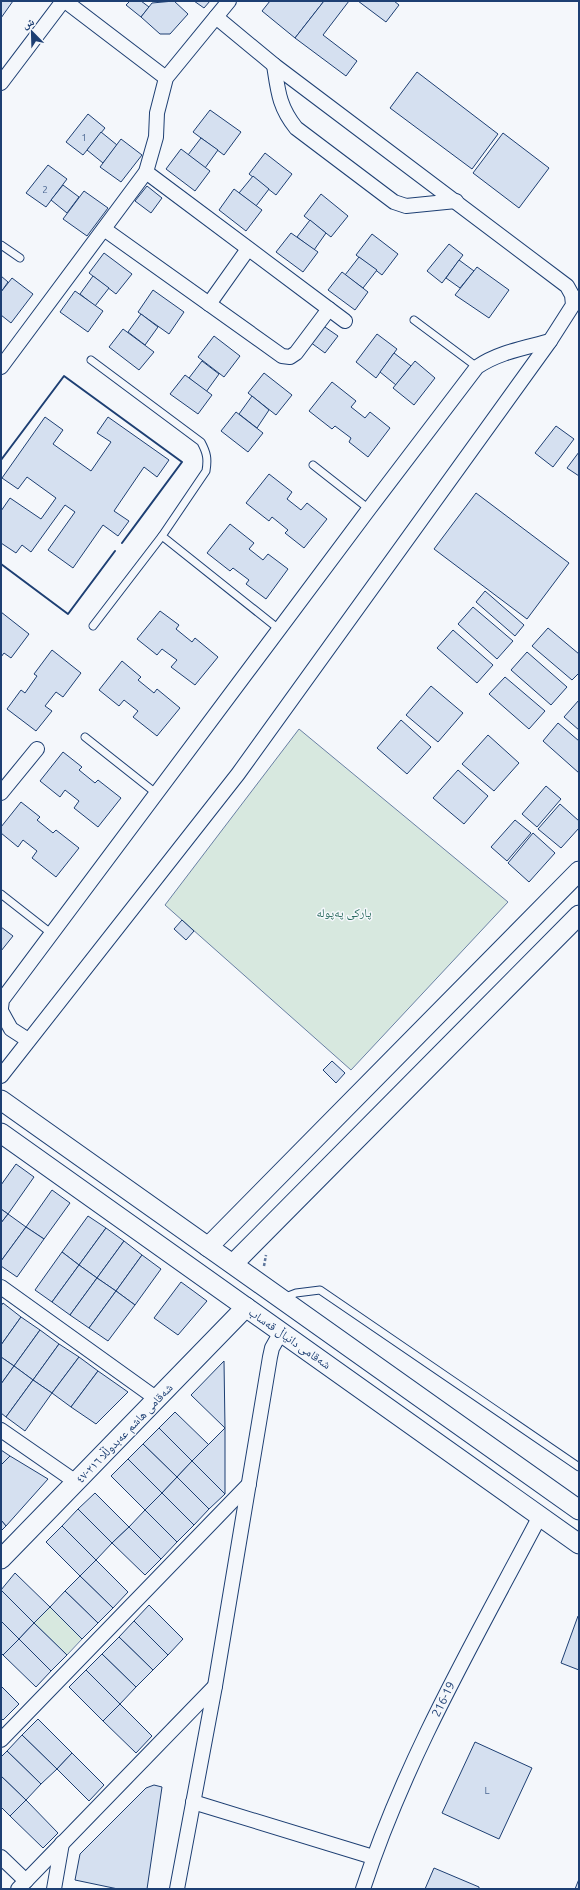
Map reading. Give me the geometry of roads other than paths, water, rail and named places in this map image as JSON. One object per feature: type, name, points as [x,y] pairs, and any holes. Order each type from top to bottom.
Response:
[{"type":"street","points":[[1,83],[64,1],[166,78]]},
{"type":"street","points":[[1,367],[146,172],[156,137],[157,113],[166,78],[229,1]]},
{"type":"street","points":[[1,1076],[238,774],[550,342],[573,305],[572,294],[566,286],[456,201],[274,65],[216,17]]},
{"type":"street","points":[[274,65],[280,102],[286,116],[296,128],[394,202],[406,206],[456,201]]},
{"type":"street","points":[[146,172],[345,321]]},
{"type":"street","points":[[104,229],[282,356],[290,357],[296,354],[329,309]]},
{"type":"street","points":[[209,304],[248,249]]},
{"type":"street","points":[[28,1040],[11,1029],[1,1010],[2,1000],[369,509],[477,367],[489,359],[503,354],[550,342]]},
{"type":"street","points":[[1,793],[36,749]]},
{"type":"street","points":[[208,1247],[579,872]]},
{"type":"street","points":[[232,1264],[579,915]]},
{"type":"street","points":[[1,1100],[579,1510]]},
{"type":"street","name":"شەقامی دانیاڵ قەساب","points":[[1,1133],[579,1544]]},
{"type":"street","points":[[71,1183],[88,1162]]},
{"type":"street","points":[[1,1287],[157,1399]]},
{"type":"street","name":"شەقامی هاشم عەبدوڵڵا ٢١٦-٤٧","points":[[1,1559],[246,1307]]},
{"type":"street","points":[[177,1889],[215,1686],[270,1357],[272,1348],[281,1332]]},
{"type":"street","points":[[1,1430],[76,1482]]},
{"type":"street","points":[[1,1740],[249,1484]]},
{"type":"street","name":"216-19","points":[[363,1889],[374,1857],[427,1732],[468,1648],[540,1516]]},
{"type":"street","points":[[1,1857],[22,1885],[215,1686]]},
{"type":"street","points":[[193,1802],[374,1857]]},
{"type":"street","points":[[54,1889],[62,1844]]},
{"type":"lane","points":[[1,245],[20,258]]},
{"type":"lane","points":[[414,320],[477,367]]},
{"type":"lane","points":[[91,360],[201,442],[208,459],[206,471],[162,536],[93,626]]},
{"type":"lane","points":[[313,466],[369,509]]},
{"type":"lane","points":[[162,536],[280,630]]},
{"type":"lane","points":[[85,737],[156,794]]},
{"type":"lane","points":[[1,894],[52,934]]},
{"type":"lane","points":[[280,1298],[296,1293],[320,1290],[579,1467]]},
{"type":"park label","name":"پارکی پەپولە","points":[[344,912]]}]
